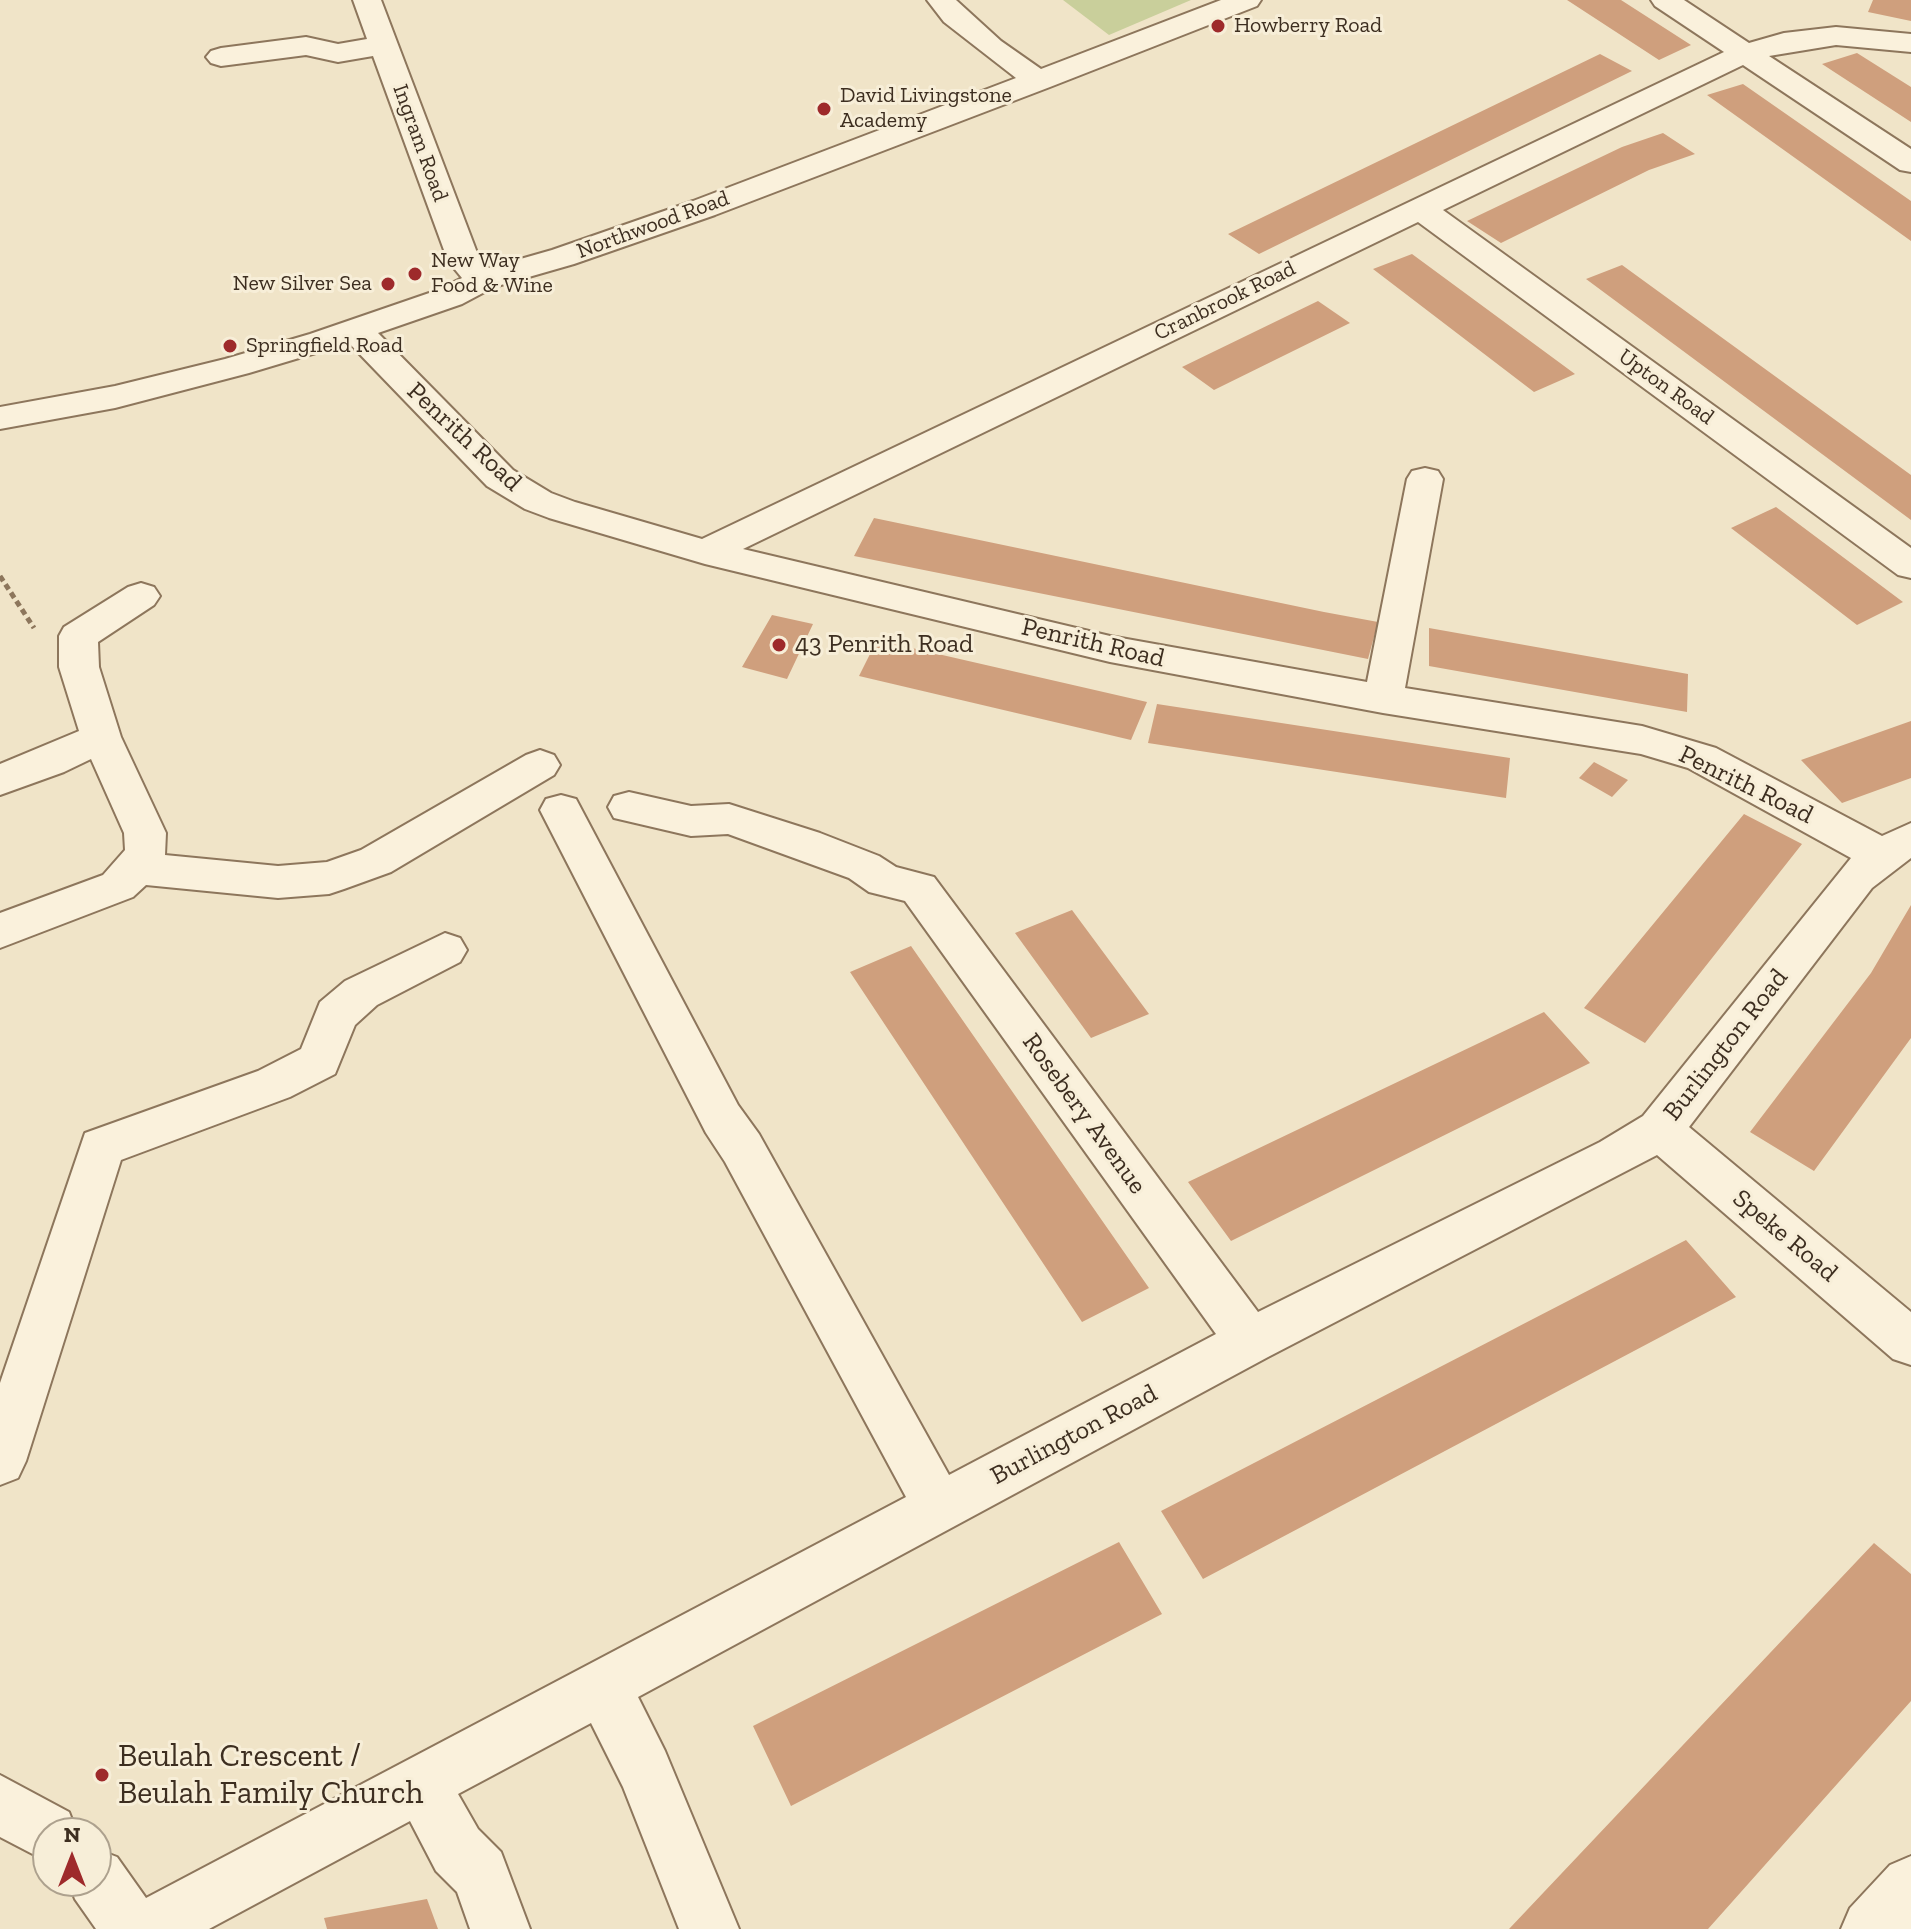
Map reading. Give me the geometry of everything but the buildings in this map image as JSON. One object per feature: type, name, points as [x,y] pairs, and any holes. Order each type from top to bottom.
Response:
[{"type":"street","name":"Ingram Road","points":[[367,0],[464,261],[482,280]]},
{"type":"street","points":[[941,0],[954,16],[982,39],[1040,81]]},
{"type":"street","name":"Northwood Road","points":[[0,418],[164,385],[284,353],[450,297],[482,280],[627,235],[1247,0]]},
{"type":"street","points":[[1665,0],[1911,163]]},
{"type":"street","name":"Cranbrook Road","points":[[705,552],[1746,53],[1784,42],[1836,36],[1911,43]]},
{"type":"street","points":[[221,57],[306,46],[338,53],[384,45]]},
{"type":"street","name":"Upton Road","points":[[1420,208],[1911,566]]},
{"type":"street","name":"Penrith Road","points":[[355,329],[447,427],[500,478],[562,510],[705,552],[1110,649],[1383,699],[1642,740],[1723,769],[1897,847]]},
{"type":"street","points":[[1383,699],[1425,479]]},
{"type":"street","points":[[0,931],[118,886],[137,868],[146,850],[145,833],[101,737],[79,667],[78,636],[141,596]]},
{"type":"street","points":[[0,780],[50,762],[101,737]]},
{"type":"street","points":[[137,868],[278,882],[329,878],[376,861],[446,823],[540,765]]},
{"type":"street","name":"Rosebery Avenue","points":[[629,807],[691,821],[729,819],[820,849],[864,867],[884,881],[919,888],[1250,1341]]},
{"type":"street","points":[[561,810],[722,1119],[742,1148],[939,1507]]},
{"type":"street","name":"Burlington Road","points":[[149,1929],[1250,1341],[1617,1156],[1660,1130],[1845,891],[1897,847]]},
{"type":"street","points":[[0,1461],[102,1147],[274,1084],[319,1061],[336,1015],[361,993],[445,950]]},
{"type":"street","name":"Speke Road","points":[[1660,1130],[1911,1343]]},
{"type":"street","points":[[603,1687],[645,1771],[709,1929]]},
{"type":"street","points":[[421,1784],[457,1850],[480,1873],[500,1929]]},
{"type":"street","points":[[0,1804],[32,1823]]},
{"type":"street","points":[[1871,1929],[1911,1886]]},
{"type":"street","points":[[109,1897],[132,1929]]},
{"type":"path","points":[[0,576],[25,609],[35,631],[78,636]]},
{"type":"green space","points":[[1063,0],[1191,0],[1109,35]]},
{"type":"place","name":"Howberry Road","points":[[1218,26]]},
{"type":"place","name":"David Livingstone Academy","points":[[824,109]]},
{"type":"place","name":"New Way Food & Wine","points":[[415,274]]},
{"type":"place","name":"New Silver Sea","points":[[388,284]]},
{"type":"place","name":"Springfield Road","points":[[230,346]]},
{"type":"place","name":"43 Penrith Road","points":[[779,645]]},
{"type":"place","name":"Beulah Crescent / Beulah Family Church","points":[[102,1775]]}]
